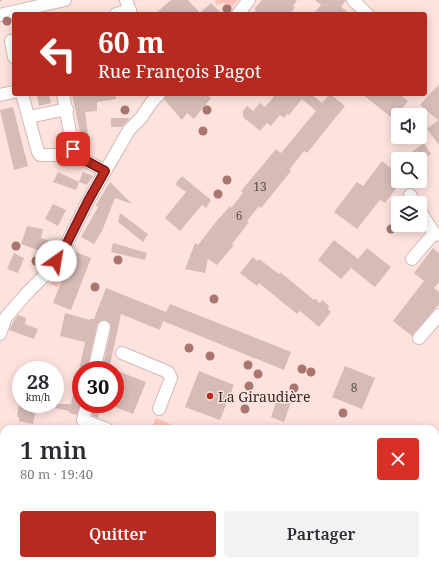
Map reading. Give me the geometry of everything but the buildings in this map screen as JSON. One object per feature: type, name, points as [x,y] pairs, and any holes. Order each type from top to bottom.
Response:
[{"type":"street","points":[[0,14],[65,0]]},
{"type":"street","points":[[240,12],[249,0]]},
{"type":"street","points":[[353,0],[365,12]]},
{"type":"street","points":[[8,41],[12,51]]},
{"type":"street","points":[[0,96],[12,93]]},
{"type":"street","points":[[23,96],[38,152],[40,154],[56,155],[73,149]]},
{"type":"street","points":[[64,96],[73,149],[81,158],[105,171]]},
{"type":"street","points":[[0,334],[6,317],[48,272],[62,253],[105,171],[129,130],[141,118],[153,97]]},
{"type":"street","points":[[29,118],[67,109]]},
{"type":"street","points":[[412,259],[436,234],[427,221]]},
{"type":"street","points":[[420,338],[439,315]]},
{"type":"street","points":[[96,361],[104,327]]},
{"type":"street","points":[[122,354],[168,372],[171,378],[159,409]]},
{"type":"street","points":[[85,413],[84,420],[97,425]]},
{"type":"shaded area","points":[[215,0],[238,0],[230,9],[224,3],[216,5]]},
{"type":"shaded area","points":[[62,267],[65,268],[58,287],[50,284]]},
{"type":"shaded area","points":[[156,418],[173,425],[153,425]]},
{"type":"place","name":"La Giraudière","points":[[210,396]]},
{"type":"route","points":[[56,261],[62,253],[105,171],[81,158],[73,149]]}]
